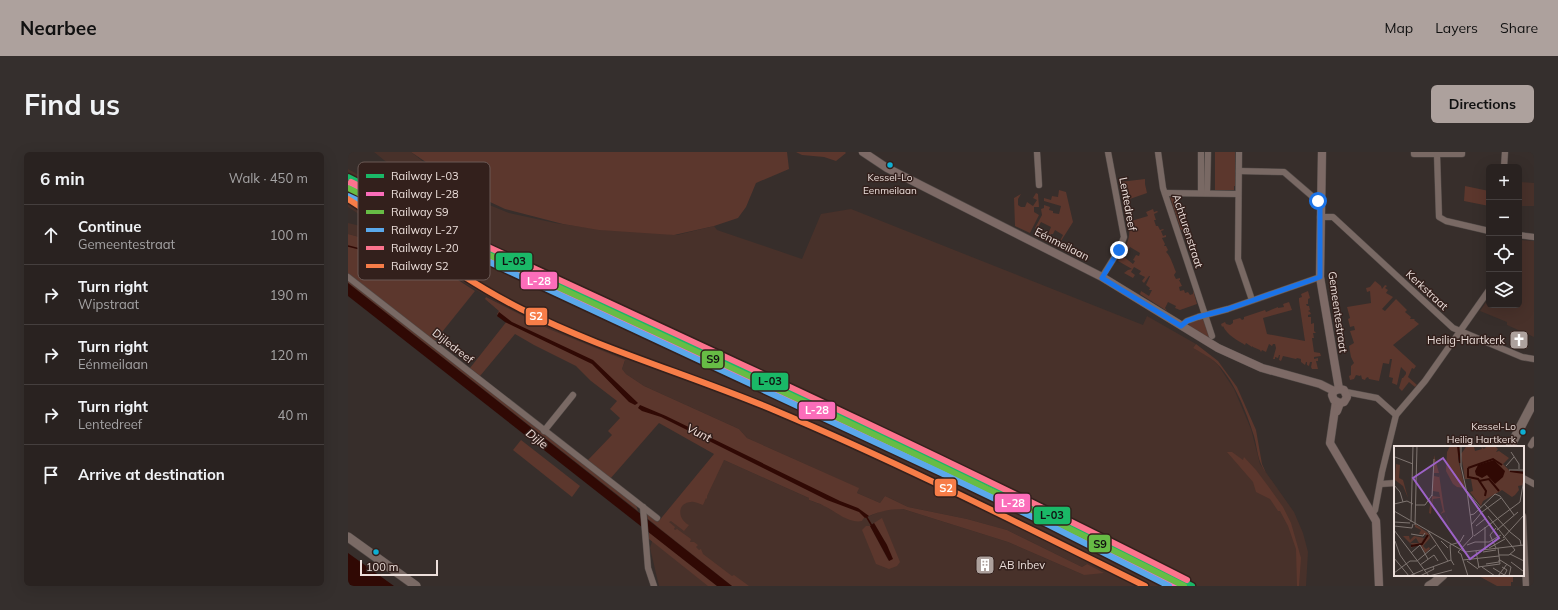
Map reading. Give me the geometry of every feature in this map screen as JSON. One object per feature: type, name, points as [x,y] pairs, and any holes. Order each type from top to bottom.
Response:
[{"type":"main road","points":[[1511,446],[1534,401]]},
{"type":"main road","points":[[348,538],[416,586]]},
{"type":"main road","points":[[1429,586],[1442,576]]},
{"type":"street","name":"Eénmeilaan","points":[[865,152],[887,168],[1102,278],[1218,348],[1262,368],[1340,391]]},
{"type":"street","points":[[1037,152],[1039,185]]},
{"type":"street","name":"Lentedreef","points":[[1102,278],[1119,250],[1124,237],[1108,152]]},
{"type":"street","name":"Achturenstraat","points":[[1158,152],[1165,192],[1212,336]]},
{"type":"street","points":[[1201,152],[1204,193]]},
{"type":"street","points":[[1204,193],[1208,152]]},
{"type":"street","points":[[1239,152],[1238,259],[1252,300]]},
{"type":"street","name":"Gemeentestraat","points":[[1322,152],[1320,277],[1340,391],[1333,398],[1338,403]]},
{"type":"street","points":[[1414,152],[1414,154],[1462,154],[1462,152]]},
{"type":"street","points":[[1504,164],[1505,152]]},
{"type":"street","points":[[1437,154],[1439,217],[1446,222],[1486,230]]},
{"type":"street","points":[[1238,171],[1284,172],[1320,203]]},
{"type":"street","points":[[1165,192],[1238,194]]},
{"type":"street","name":"Kerkstraat","points":[[1320,217],[1333,217],[1448,323],[1460,332],[1522,357],[1534,358]]},
{"type":"street","points":[[1522,235],[1534,237]]},
{"type":"street","name":"Dijledreef","points":[[348,277],[657,518]]},
{"type":"street","points":[[1181,326],[1187,321],[1320,277]]},
{"type":"street","points":[[1372,514],[1375,510],[1396,415],[1425,381],[1486,294]]},
{"type":"street","points":[[1326,386],[1333,383],[1337,379]]},
{"type":"street","points":[[1340,391],[1377,398],[1396,415]]},
{"type":"street","points":[[1340,391],[1346,400],[1338,403],[1330,436],[1330,446],[1372,514],[1376,524],[1379,586]]},
{"type":"street","points":[[544,431],[573,395]]},
{"type":"street","points":[[1524,479],[1534,484]]},
{"type":"street","points":[[1380,484],[1394,483]]},
{"type":"street","points":[[645,509],[645,533],[648,568],[654,586]]},
{"type":"street","points":[[1524,539],[1526,586]]},
{"type":"shaded area","points":[[374,152],[411,152],[424,162],[386,162]]},
{"type":"shaded area","points":[[411,152],[787,152],[789,169],[756,183],[746,207],[738,218],[714,226],[674,235],[599,230],[563,224],[505,209],[490,202],[490,162],[426,162]]},
{"type":"shaded area","points":[[796,152],[846,153],[836,161],[824,157],[802,155]]},
{"type":"shaded area","points":[[1215,152],[1235,152],[1234,190],[1215,190]]},
{"type":"shaded area","points":[[348,169],[358,174],[358,214],[348,207]]},
{"type":"shaded area","points":[[1145,179],[1147,193],[1124,201],[1123,196],[1128,195],[1127,190],[1122,191],[1120,182]]},
{"type":"shaded area","points":[[1522,182],[1534,183],[1534,206],[1522,206]]},
{"type":"shaded area","points":[[1465,186],[1486,190],[1486,205],[1464,201]]},
{"type":"shaded area","points":[[1059,190],[1066,192],[1073,222],[1061,241],[1063,235],[1055,230],[1048,238],[1047,237],[1051,227],[1041,222],[1037,229],[1035,228],[1042,215],[1041,209],[1044,208],[1044,205],[1050,207],[1049,210],[1053,211],[1053,213],[1059,214],[1061,206],[1044,201],[1044,198],[1051,200],[1052,196],[1058,197]]},
{"type":"shaded area","points":[[1036,193],[1038,194],[1039,207],[1034,207],[1034,212],[1039,215],[1030,233],[1015,226],[1014,198],[1021,194],[1018,199],[1018,205],[1025,207],[1027,202],[1033,206],[1037,200],[1033,198]]},
{"type":"shaded area","points":[[1170,197],[1178,197],[1179,209],[1183,209],[1183,230],[1181,230]]},
{"type":"shaded area","points":[[490,205],[509,213],[555,223],[603,230],[642,231],[677,235],[714,226],[717,230],[802,259],[821,214],[851,209],[1143,325],[1147,316],[1196,344],[1193,348],[1207,355],[1218,365],[1234,389],[1251,429],[1260,464],[1294,512],[1303,533],[1308,552],[1306,586],[659,586],[650,548],[658,522],[724,460],[809,498],[809,500],[825,506],[840,515],[863,519],[881,511],[903,509],[1008,542],[1084,575],[1087,564],[1082,567],[1007,530],[967,519],[908,507],[885,496],[880,503],[857,493],[858,488],[747,438],[739,429],[644,386],[626,374],[622,369],[625,361],[549,329],[460,280],[490,280]]},
{"type":"shaded area","points":[[1153,209],[1154,212],[1158,212],[1154,214],[1156,220],[1154,220],[1156,226],[1158,226],[1160,230],[1164,230],[1161,231],[1163,236],[1166,235],[1166,237],[1162,238],[1165,244],[1164,246],[1166,246],[1168,250],[1166,252],[1176,272],[1174,275],[1176,279],[1180,278],[1179,280],[1182,286],[1179,287],[1180,291],[1184,290],[1185,293],[1188,292],[1190,295],[1193,294],[1193,290],[1197,304],[1180,310],[1168,302],[1165,308],[1167,311],[1140,294],[1141,291],[1149,296],[1152,290],[1149,290],[1150,288],[1146,285],[1150,276],[1144,283],[1142,281],[1145,277],[1139,274],[1141,271],[1134,267],[1131,272],[1135,275],[1133,278],[1124,273],[1132,269],[1118,261],[1128,242],[1128,222],[1148,216],[1146,212]],"holes":[[[1130,247],[1140,253],[1139,256],[1136,255],[1133,260],[1135,261],[1133,264],[1124,257]]]},
{"type":"shaded area","points":[[348,223],[358,225],[358,237],[348,234]]},
{"type":"shaded area","points":[[348,234],[358,237],[358,280],[458,280],[475,291],[434,342],[348,274]]},
{"type":"shaded area","points":[[1522,240],[1534,241],[1534,337],[1507,325],[1507,322],[1480,311],[1486,302],[1486,308],[1522,308]]},
{"type":"shaded area","points":[[348,278],[636,505],[638,511],[348,283]]},
{"type":"shaded area","points":[[1375,281],[1381,286],[1382,289],[1385,285],[1387,286],[1385,288],[1388,290],[1386,293],[1393,297],[1382,309],[1385,311],[1396,299],[1407,310],[1405,312],[1411,317],[1410,319],[1415,319],[1414,320],[1419,324],[1393,345],[1416,366],[1414,369],[1412,368],[1408,377],[1417,385],[1415,387],[1409,382],[1402,391],[1399,388],[1402,378],[1406,374],[1401,367],[1397,385],[1392,383],[1393,378],[1389,377],[1392,359],[1390,359],[1389,364],[1383,363],[1379,381],[1369,379],[1368,377],[1365,380],[1362,379],[1361,375],[1356,375],[1354,379],[1350,380],[1349,376],[1351,375],[1351,366],[1354,363],[1349,346],[1354,343],[1350,331],[1355,330],[1354,326],[1350,327],[1348,319],[1350,318],[1347,307],[1371,303],[1370,291],[1367,292],[1366,288],[1370,287]]},
{"type":"shaded area","points":[[1308,291],[1310,298],[1308,299],[1308,304],[1306,304],[1309,306],[1310,310],[1308,311],[1311,314],[1308,315],[1308,317],[1311,317],[1311,324],[1314,323],[1314,331],[1316,333],[1313,333],[1314,338],[1312,338],[1314,352],[1320,353],[1321,356],[1314,357],[1314,359],[1318,358],[1318,361],[1316,361],[1318,369],[1312,369],[1312,362],[1310,362],[1309,366],[1307,365],[1307,362],[1305,365],[1301,362],[1301,359],[1297,358],[1283,356],[1281,361],[1279,360],[1279,355],[1278,358],[1275,357],[1275,359],[1273,359],[1276,348],[1275,344],[1272,346],[1269,344],[1266,352],[1262,350],[1261,352],[1253,346],[1252,347],[1246,343],[1245,345],[1230,335],[1223,326],[1222,327],[1221,324],[1225,322],[1226,324],[1230,325],[1233,323],[1233,320],[1240,318],[1242,320],[1244,317],[1265,310],[1266,312],[1278,307],[1284,307],[1283,304],[1289,302],[1292,310],[1263,318],[1267,334],[1305,341],[1299,298],[1302,297],[1301,294]]},
{"type":"shaded area","points":[[486,297],[549,329],[625,360],[622,369],[626,374],[644,386],[739,429],[747,438],[859,488],[857,493],[880,503],[885,496],[908,507],[967,519],[1007,530],[1082,567],[1087,564],[1104,573],[1084,575],[1008,542],[903,509],[887,510],[873,514],[862,521],[852,521],[822,505],[809,500],[809,498],[724,460],[703,505],[696,502],[691,502],[686,503],[681,508],[681,516],[685,523],[689,525],[684,531],[671,521],[669,522],[675,527],[675,530],[677,529],[691,539],[690,542],[694,542],[698,545],[696,547],[699,550],[701,549],[703,554],[732,576],[734,575],[749,586],[732,586],[648,519],[647,515],[658,522],[714,454],[659,423],[610,479],[588,460],[612,435],[608,431],[620,418],[610,409],[617,401],[591,381],[576,366],[515,334],[480,376],[470,368],[507,321],[497,314],[499,311],[485,299]]},
{"type":"shaded area","points":[[1202,319],[1205,321],[1209,339],[1188,326],[1191,322]]},
{"type":"shaded area","points":[[1196,344],[1218,361],[1237,387],[1256,430],[1262,464],[1266,473],[1259,460],[1254,436],[1247,417],[1233,386],[1221,368],[1214,361],[1193,348]]},
{"type":"shaded area","points":[[521,440],[580,486],[572,497],[513,450]]},
{"type":"shaded area","points":[[1227,452],[1232,452],[1243,460],[1244,457],[1256,470],[1283,507],[1291,523],[1301,558],[1299,586],[1297,586],[1296,549],[1288,526],[1280,511],[1278,511],[1270,499],[1256,492],[1253,482]]},
{"type":"shaded area","points":[[882,518],[900,562],[897,566],[889,569],[876,564],[862,530],[866,526],[870,526],[888,560],[887,545],[874,523]]},
{"type":"shaded area","points":[[649,532],[717,586],[708,586],[649,539]]},
{"type":"shaded area","points":[[1479,576],[1513,576],[1511,586],[1497,586]]},
{"type":"water","name":"Dijle","points":[[348,283],[732,586],[717,586],[348,296]]},
{"type":"water","points":[[499,312],[512,322],[593,360],[638,403],[635,405],[629,402],[592,364],[505,322],[497,316]]},
{"type":"water","points":[[640,405],[666,416],[840,501],[858,508],[869,516],[865,518],[859,512],[827,500],[661,417],[642,411],[638,408]]},
{"type":"water","points":[[874,523],[887,545],[893,559],[889,561],[870,526]]},
{"type":"water","points":[[348,553],[394,586],[348,586]]},
{"type":"waterway","name":"Vunt","points":[[348,246],[358,249]]},
{"type":"waterway","name":"Vunt","points":[[866,516],[872,526]]},
{"type":"railway","points":[[1144,574],[1168,586]]},
{"type":"rail line","name":"L-03","points":[[348,177],[358,182]]},
{"type":"rail line","name":"L-20","points":[[351,182],[358,185]]},
{"type":"rail line","name":"L-28","points":[[348,185],[358,190]]},
{"type":"rail line","name":"S9","points":[[348,188],[358,193]]},
{"type":"rail line","name":"L-27","points":[[348,196],[358,201]]},
{"type":"rail line","name":"S2","points":[[348,199],[358,206]]},
{"type":"rail line","name":"L-20","points":[[490,248],[896,437],[1187,580]]},
{"type":"rail line","name":"L-03","points":[[490,249],[994,486],[1192,586]]},
{"type":"rail line","name":"S9","points":[[490,256],[990,490],[1184,586]]},
{"type":"rail line","name":"L-28","points":[[490,257],[991,492],[1176,586]]},
{"type":"rail line","name":"L-27","points":[[490,262],[939,472],[1047,524],[1169,586]]},
{"type":"rail line","name":"S2","points":[[470,280],[498,297],[552,324],[615,350],[743,397],[868,451],[1145,586]]},
{"type":"place","name":"Kessel-Lo Eenmeilaan","points":[[890,165]]},
{"type":"place","name":"Heilig-Hartkerk","points":[[1519,340]]},
{"type":"place","name":"Kessel-Lo Heilig Hartkerk","points":[[1523,432]]},
{"type":"place","name":"AB Inbev","points":[[985,565]]},
{"type":"route","points":[[1119,250],[1102,278],[1181,326],[1187,321],[1198,317],[1228,309],[1320,277],[1320,203],[1318,201]]}]
